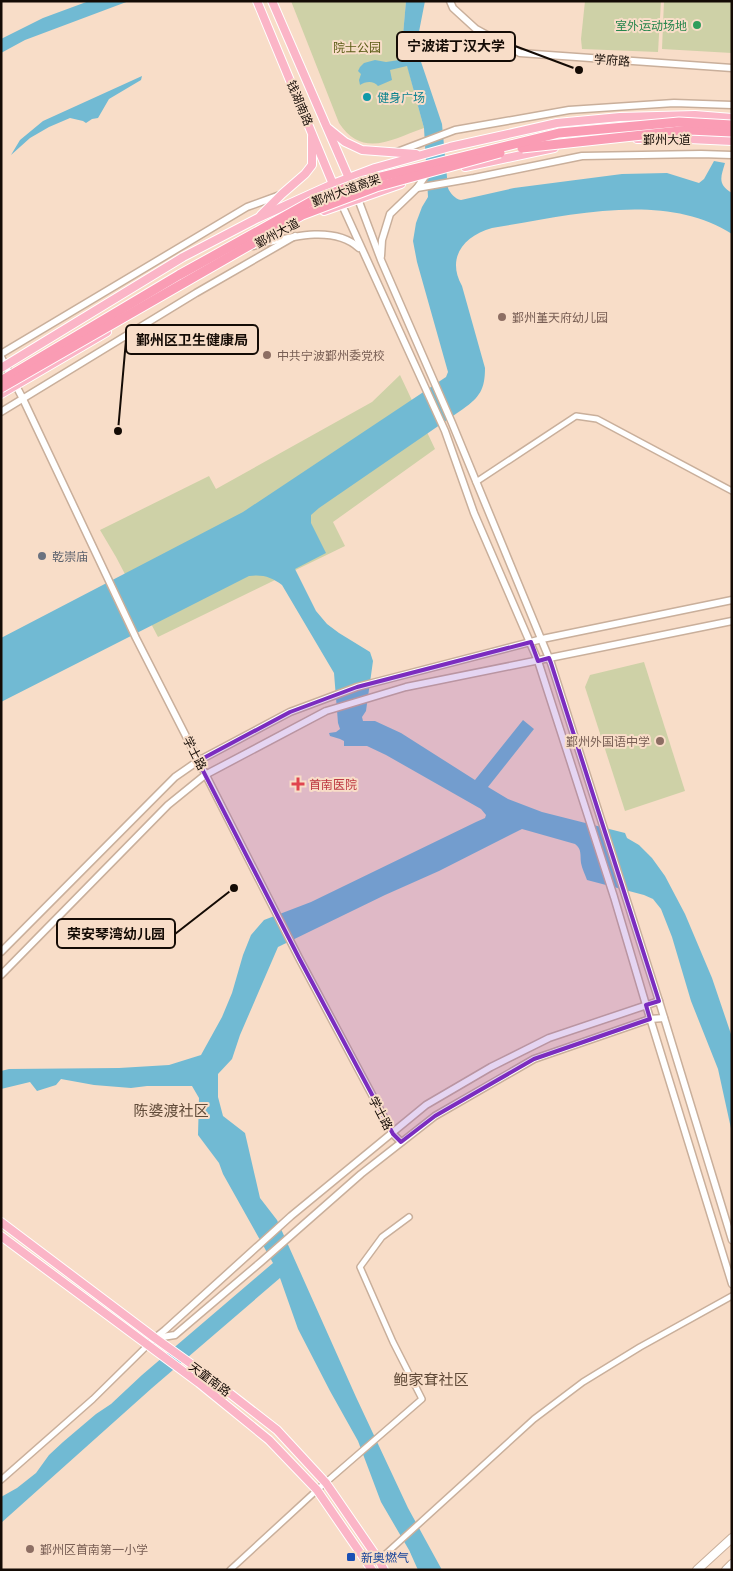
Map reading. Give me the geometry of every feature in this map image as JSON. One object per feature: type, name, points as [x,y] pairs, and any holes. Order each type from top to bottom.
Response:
[{"type":"highway","name":"鄞州大道高架","points":[[1,380],[179,275],[314,200],[364,181],[559,133],[679,122],[732,125]]},
{"type":"highway","name":"鄞州大道高架","points":[[1,388],[302,215],[376,186],[527,146],[689,130],[732,132]]},
{"type":"main road","name":"钱湖南路","points":[[257,1],[342,205]]},
{"type":"main road","name":"钱湖南路","points":[[272,1],[358,199]]},
{"type":"main road","name":"鄞州大道","points":[[4,366],[183,257],[258,218],[334,184],[376,168],[450,147],[557,123],[620,117],[694,115],[732,118]]},
{"type":"main road","points":[[327,126],[345,142],[362,150],[423,155]]},
{"type":"main road","points":[[258,218],[305,174],[312,164],[312,130]]},
{"type":"main road","name":"鄞州大道","points":[[1,394],[291,223],[358,199],[426,176],[552,148],[626,139],[732,141]]},
{"type":"main road","name":"天童南路","points":[[1,1222],[277,1430],[326,1482],[384,1570]]},
{"type":"main road","points":[[1,1236],[199,1384],[269,1440],[317,1490],[372,1570]]},
{"type":"main road","points":[[697,1570],[732,1538]]},
{"type":"main road","points":[[726,1570],[732,1564]]},
{"type":"street","name":"学府路","points":[[450,1],[454,8],[476,29],[520,53],[732,68]]},
{"type":"street","points":[[394,153],[455,130],[569,110],[674,103],[732,105]]},
{"type":"street","name":"鄞州大道","points":[[417,188],[582,156],[732,155]]},
{"type":"street","points":[[381,260],[382,240],[390,214],[417,188],[426,176]]},
{"type":"street","points":[[1,355],[174,249],[247,207],[282,194]]},
{"type":"street","points":[[358,199],[381,260],[452,423],[549,658],[664,1018],[732,1240]]},
{"type":"street","points":[[342,205],[444,431],[474,513],[538,660],[614,897],[732,1284]]},
{"type":"street","points":[[252,246],[295,236],[328,234],[353,242],[362,251]]},
{"type":"street","name":"鄞州大道","points":[[1,412],[196,293],[295,236]]},
{"type":"street","name":"学士路","points":[[1,355],[4,366],[17,386],[106,576],[198,761],[299,958],[393,1134],[401,1142]]},
{"type":"street","points":[[476,482],[576,416],[597,419],[732,491]]},
{"type":"street","points":[[1,952],[175,777],[198,761],[290,712],[358,687],[542,639],[732,600]]},
{"type":"street","points":[[1,975],[168,805],[205,774],[326,712],[406,687],[732,621]]},
{"type":"street","points":[[158,1340],[291,1216],[426,1106],[491,1067],[549,1038],[658,1001]]},
{"type":"street","points":[[1,1480],[93,1399],[147,1346],[175,1334],[361,1174],[436,1116],[534,1059],[650,1019],[664,1018]]},
{"type":"street","points":[[230,1570],[317,1490],[422,1398],[393,1342],[360,1267],[382,1237],[410,1217]]},
{"type":"street","points":[[379,1560],[534,1419],[583,1382],[640,1347],[732,1296]]},
{"type":"highlighted area","points":[[531,642],[538,661],[549,658],[551,663],[659,1001],[646,1005],[650,1019],[534,1059],[435,1116],[401,1142],[393,1134],[299,958],[198,761],[290,712],[357,687]]},
{"type":"green space","name":"院士公园","points":[[291,1],[406,1],[402,46],[424,128],[389,141],[378,143],[358,141],[348,134],[339,123]]},
{"type":"green space","points":[[585,1],[661,1],[658,52],[582,49],[581,39]]},
{"type":"green space","name":"室外运动场地","points":[[664,1],[732,1],[732,53],[662,49]]},
{"type":"green space","points":[[400,375],[435,449],[333,522],[345,546],[158,637],[100,530],[209,476],[216,489],[372,402]]},
{"type":"green space","points":[[644,662],[685,791],[625,811],[585,687],[590,675]]},
{"type":"water","points":[[89,1],[129,1],[25,40],[1,53],[1,39],[43,18]]},
{"type":"water","points":[[406,1],[425,1],[416,47],[442,124],[448,188],[455,197],[461,200],[514,188],[622,174],[667,173],[699,183],[704,179],[714,161],[725,163],[721,180],[727,190],[732,193],[732,234],[705,221],[677,213],[615,210],[583,213],[492,228],[473,236],[460,249],[456,266],[485,368],[483,387],[474,400],[463,409],[311,515],[311,523],[326,553],[295,569],[316,611],[327,624],[370,652],[373,661],[366,711],[362,717],[363,721],[375,721],[401,733],[475,780],[523,720],[534,729],[488,787],[508,799],[542,812],[625,833],[627,838],[639,845],[652,858],[665,876],[685,914],[712,978],[732,1037],[732,1133],[718,1069],[691,1001],[672,937],[661,909],[653,899],[644,895],[587,880],[581,865],[580,850],[575,844],[522,829],[439,871],[278,947],[240,1035],[232,1059],[218,1074],[218,1097],[223,1116],[245,1133],[260,1198],[277,1220],[408,1508],[442,1570],[418,1570],[409,1550],[381,1502],[358,1441],[298,1329],[280,1278],[152,1388],[1,1523],[1,1497],[17,1488],[36,1473],[49,1455],[63,1442],[111,1404],[142,1375],[273,1263],[223,1174],[219,1163],[198,1135],[199,1098],[192,1086],[131,1088],[94,1085],[61,1079],[56,1085],[37,1091],[30,1082],[1,1089],[1,1071],[9,1069],[119,1068],[169,1065],[201,1055],[222,1017],[232,993],[251,935],[264,920],[311,902],[485,818],[486,815],[481,809],[386,755],[367,746],[344,746],[344,741],[330,736],[329,733],[340,729],[334,673],[282,585],[267,577],[249,576],[1,702],[1,638],[243,512],[446,377],[448,372],[417,262],[413,241],[416,223],[428,197],[424,128],[407,66],[390,70],[392,80],[378,86],[370,82],[360,85],[361,74],[358,71],[364,63],[375,60],[386,62],[406,59],[402,46]]},
{"type":"water","points":[[142,76],[141,80],[109,99],[98,118],[86,123],[70,118],[30,138],[11,155],[20,140],[43,121]]},
{"type":"place","name":"室外运动场地","points":[[697,25]]},
{"type":"place","name":"宁波诺丁汉大学","points":[[579,70]]},
{"type":"place","name":"健身广场","points":[[367,97]]},
{"type":"place","name":"鄞州堇天府幼儿园","points":[[502,317]]},
{"type":"place","name":"中共宁波鄞州委党校","points":[[267,355]]},
{"type":"place","name":"鄞州区卫生健康局","points":[[118,431]]},
{"type":"place","name":"乾崇庙","points":[[42,556]]},
{"type":"place","name":"鄞州外国语中学","points":[[660,741]]},
{"type":"place","name":"首南医院","points":[[298,784]]},
{"type":"place","name":"荣安琴湾幼儿园","points":[[234,888]]},
{"type":"place","name":"鄞州区首南第一小学","points":[[30,1549]]},
{"type":"place","name":"新奥燃气","points":[[351,1557]]},
{"type":"district","name":"陈婆渡社区","points":[[171,1110]]},
{"type":"district","name":"鲍家耷社区","points":[[431,1379]]}]
